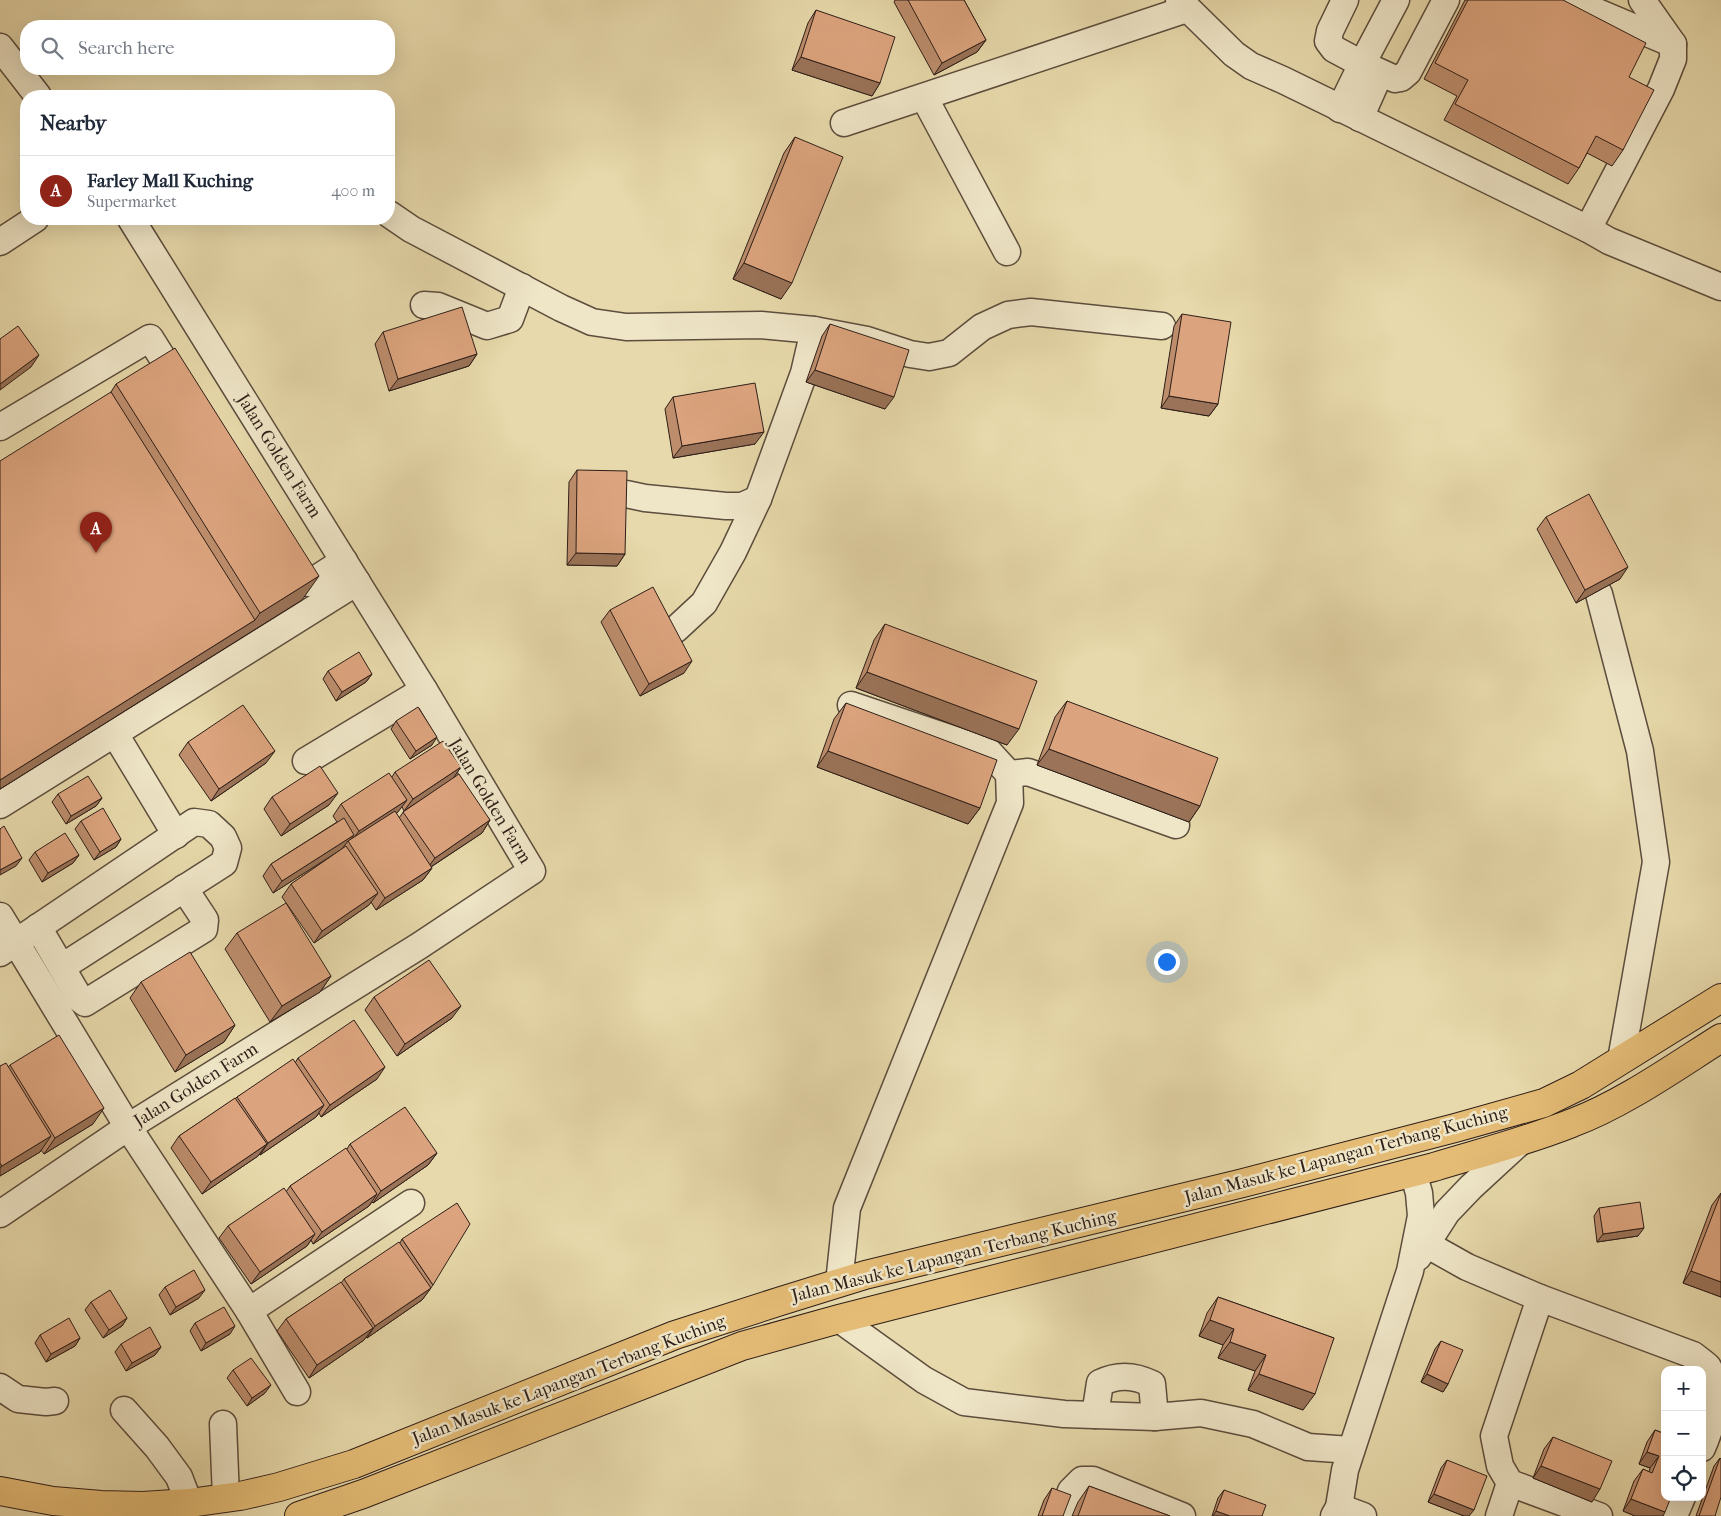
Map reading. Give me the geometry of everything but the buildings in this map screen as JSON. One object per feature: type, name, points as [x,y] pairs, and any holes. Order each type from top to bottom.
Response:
[{"type":"highway","name":"Jalan Masuk ke Lapangan Terbang Kuching","points":[[0,1491],[53,1501],[143,1506],[226,1498],[279,1487],[354,1464],[571,1375],[675,1335],[839,1283],[920,1261],[1242,1183],[1544,1103],[1581,1085],[1721,998]]},
{"type":"highway","name":"Jalan Masuk ke Lapangan Terbang Kuching","points":[[299,1516],[363,1494],[742,1346],[839,1319],[1414,1172],[1521,1141],[1574,1123],[1612,1104],[1721,1038]]},
{"type":"street","points":[[1346,0],[1330,31],[1328,41],[1334,49],[1394,79],[1401,78],[1408,72],[1444,0]]},
{"type":"street","points":[[1350,113],[1371,69],[1396,0]]},
{"type":"street","points":[[1574,0],[1576,3],[1673,44]]},
{"type":"street","points":[[1588,229],[1661,89],[1673,59],[1673,44],[1642,0]]},
{"type":"street","points":[[844,123],[1183,4],[1234,54],[1250,66],[1588,229],[1609,241],[1721,287]]},
{"type":"street","points":[[0,47],[20,73]]},
{"type":"street","points":[[22,75],[33,90]]},
{"type":"street","points":[[924,96],[1007,252]]},
{"type":"street","points":[[395,218],[412,229],[592,322],[626,327],[761,325],[814,330],[867,340],[929,358],[950,353],[982,327],[1008,315],[1031,312],[1162,326]]},
{"type":"street","points":[[0,242],[26,225]]},
{"type":"street","name":"Jalan Golden Farm","points":[[0,1214],[128,1127],[420,946],[532,871],[141,225]]},
{"type":"street","points":[[424,305],[438,306],[487,326],[510,319],[522,287]]},
{"type":"street","points":[[676,629],[704,603],[733,552],[758,499],[804,373],[814,330]]},
{"type":"street","points":[[0,427],[150,338],[192,405]]},
{"type":"street","points":[[626,494],[645,498],[734,506],[742,506],[758,499]]},
{"type":"street","points":[[281,548],[302,582],[310,583],[350,572]]},
{"type":"street","points":[[0,805],[115,734],[350,572]]},
{"type":"street","points":[[1599,594],[1640,751],[1656,862],[1621,1060]]},
{"type":"street","points":[[306,761],[424,690]]},
{"type":"street","points":[[839,1283],[847,1208],[1010,804],[1009,774],[988,751],[850,705]]},
{"type":"street","points":[[115,734],[176,835]]},
{"type":"street","points":[[1009,774],[1028,772],[1176,825]]},
{"type":"street","points":[[8,948],[194,822],[209,824],[223,837],[228,848],[224,863],[62,966]]},
{"type":"street","points":[[61,1016],[204,929],[205,920],[184,888]]},
{"type":"street","points":[[0,916],[8,948],[61,1016],[128,1127],[249,1311],[297,1392]]},
{"type":"street","points":[[38,928],[80,999],[85,1003]]},
{"type":"street","points":[[1410,1271],[1447,1212],[1521,1141]]},
{"type":"street","points":[[1363,1516],[1336,1511],[1351,1450],[1410,1271],[1421,1216],[1419,1193],[1414,1172]]},
{"type":"street","points":[[249,1311],[411,1203]]},
{"type":"street","points":[[1426,1244],[1467,1267],[1540,1298],[1693,1355],[1709,1368],[1718,1385],[1720,1405],[1706,1438]]},
{"type":"street","points":[[1540,1298],[1494,1436],[1500,1466],[1510,1483],[1599,1516]]},
{"type":"street","points":[[839,1319],[924,1380],[964,1402],[1064,1414],[1155,1417],[1201,1413],[1253,1424],[1308,1447],[1351,1450]]},
{"type":"street","points":[[1095,1415],[1100,1382],[1113,1376],[1132,1376],[1152,1384],[1155,1417]]},
{"type":"street","points":[[0,1387],[18,1399],[55,1401]]},
{"type":"street","points":[[124,1410],[158,1447],[179,1477],[189,1503]]},
{"type":"street","points":[[222,1424],[226,1498]]},
{"type":"street","points":[[1062,1516],[1071,1491],[1082,1480],[1093,1480],[1182,1516]]},
{"type":"street","points":[[1499,1516],[1510,1483]]},
{"type":"street","points":[[1674,1516],[1680,1501]]},
{"type":"place","name":"Farley Mall Kuching","points":[[96,553]]}]
